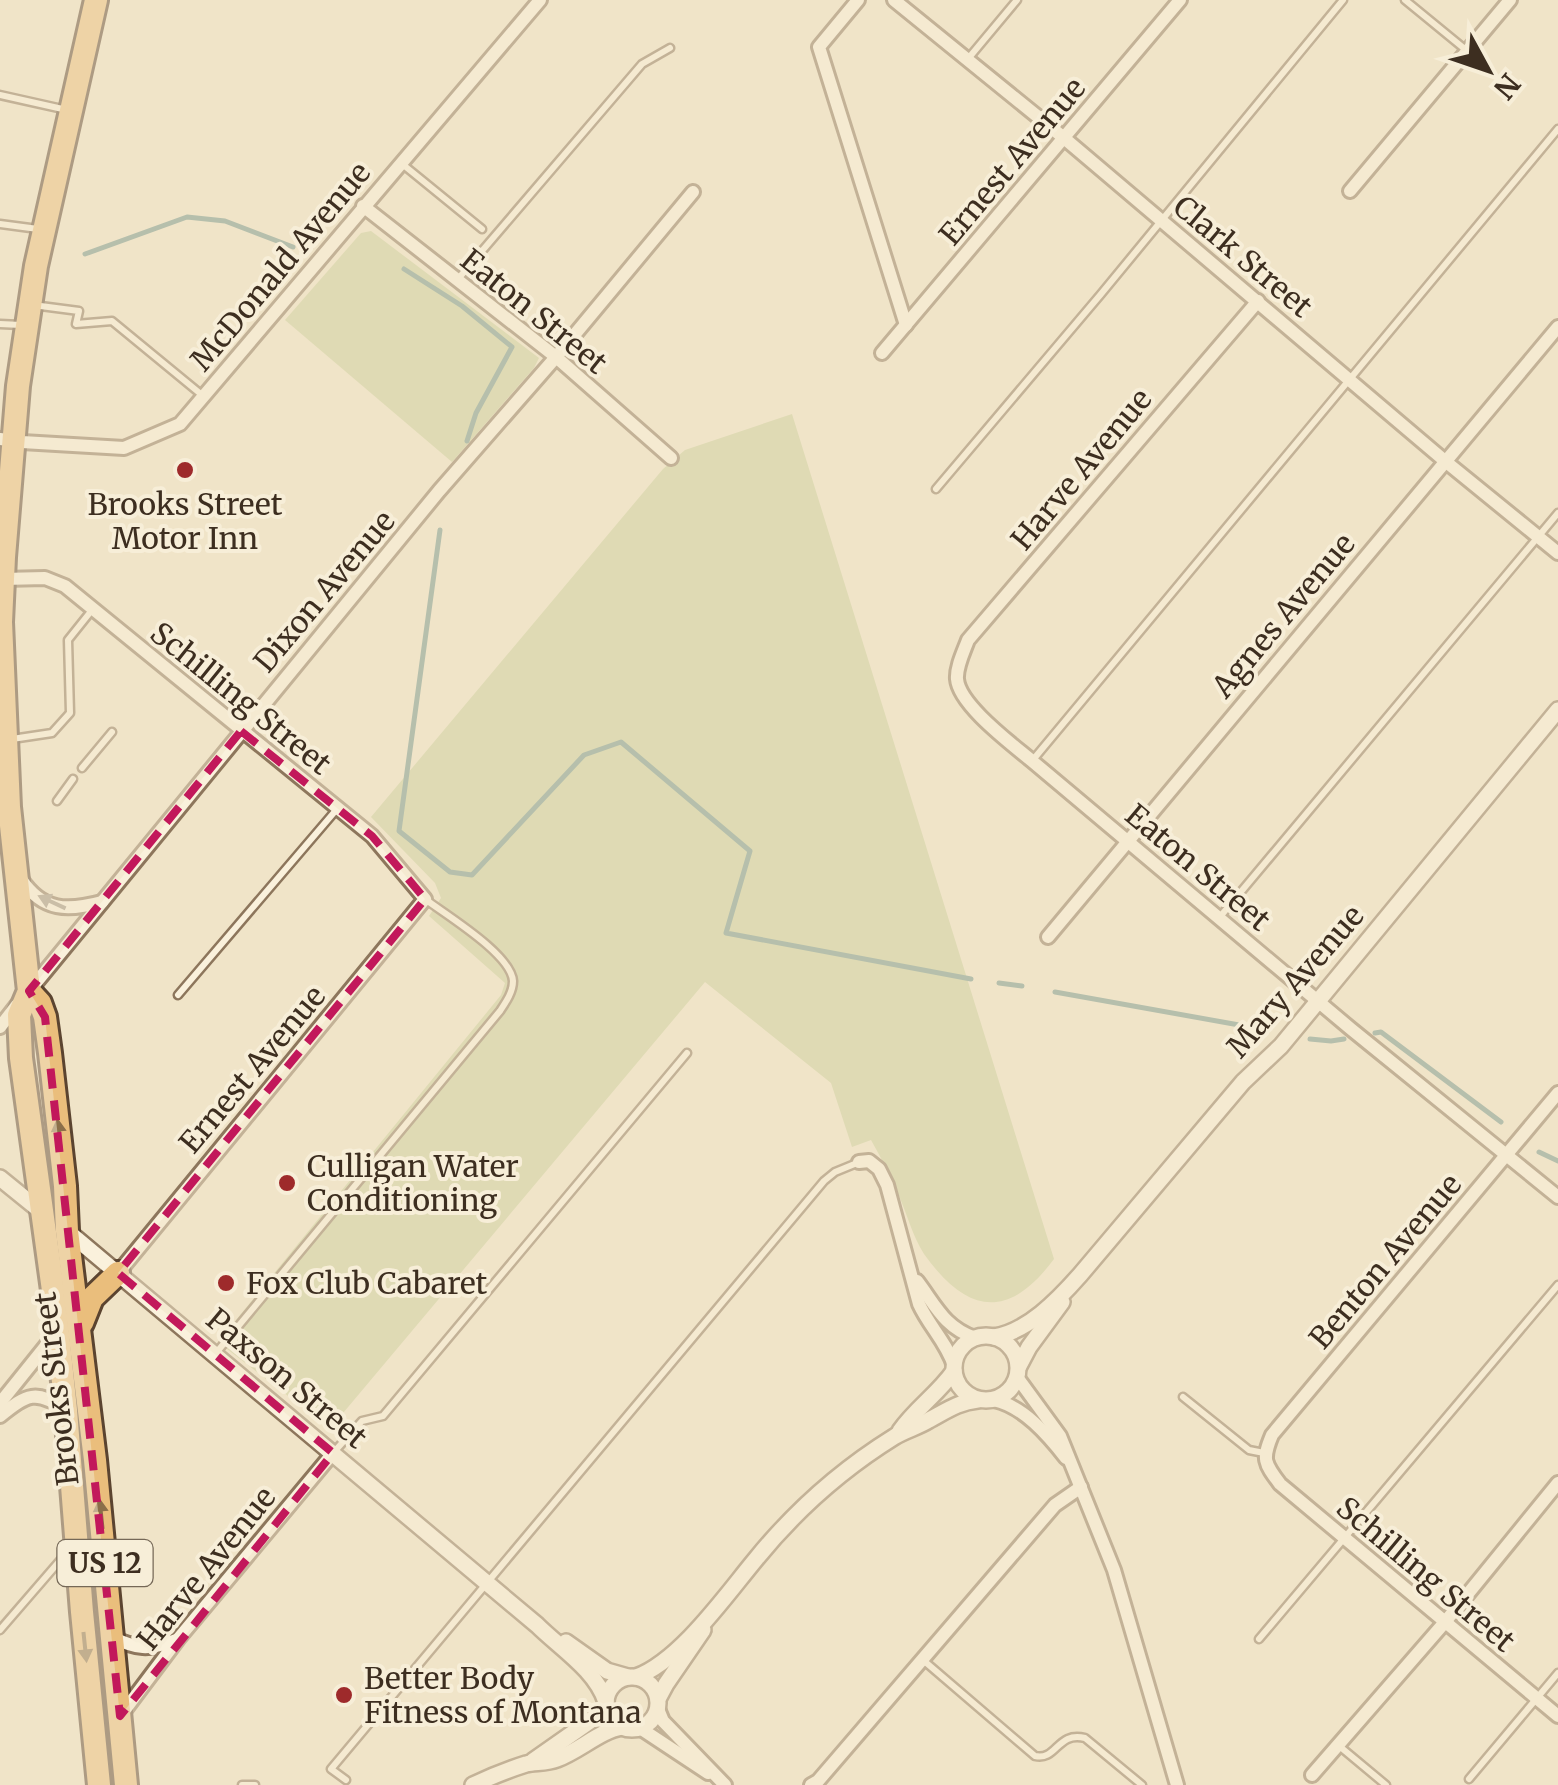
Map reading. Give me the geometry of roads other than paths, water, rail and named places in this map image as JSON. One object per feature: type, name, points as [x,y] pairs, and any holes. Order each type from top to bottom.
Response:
[{"type":"highway","name":"Brooks Street","points":[[96,0],[44,230],[7,440],[1,604],[9,807],[28,991],[19,1015],[21,1058],[66,1410],[99,1785]]},
{"type":"highway","name":"Brooks Street","points":[[28,991],[40,1003],[45,1017],[126,1785]]},
{"type":"highway","points":[[82,1342],[82,1319],[92,1298],[118,1273]]},
{"type":"street","name":"McDonald Avenue","points":[[7,440],[124,448],[180,424],[540,0]]},
{"type":"street","points":[[858,0],[819,47],[906,324]]},
{"type":"street","name":"Clark Street","points":[[894,0],[1558,553]]},
{"type":"street","name":"Ernest Avenue","points":[[882,353],[1180,0]]},
{"type":"street","points":[[1350,191],[1510,0]]},
{"type":"street","name":"Dixon Avenue","points":[[0,1026],[241,731],[693,192]]},
{"type":"street","name":"Eaton Street","points":[[362,206],[556,357],[671,458]]},
{"type":"street","name":"Harve Avenue","points":[[957,678],[968,640],[1258,301]]},
{"type":"street","name":"Agnes Avenue","points":[[1048,937],[1558,327]]},
{"type":"street","name":"Schilling Street","points":[[3,579],[45,578],[65,586],[372,836],[425,899]]},
{"type":"street","name":"Eaton Street","points":[[957,678],[962,693],[983,719],[1558,1197]]},
{"type":"street","name":"Mary Avenue","points":[[1018,1371],[1071,1286],[1244,1082],[1280,1046],[1558,710]]},
{"type":"street","points":[[15,868],[25,885],[56,908],[102,902]]},
{"type":"street","name":"Ernest Avenue","points":[[118,1273],[425,899]]},
{"type":"street","name":"Benton Avenue","points":[[1266,1460],[1272,1435],[1558,1093]]},
{"type":"street","points":[[858,1162],[869,1161],[888,1185],[918,1304],[949,1351],[961,1389],[986,1400],[1004,1395],[1018,1371]]},
{"type":"street","name":"Paxson Street","points":[[0,1178],[537,1625],[590,1675],[606,1705]]},
{"type":"street","points":[[913,1276],[958,1332],[975,1338],[994,1337],[1011,1347],[1018,1371],[1060,1436],[1114,1570],[1177,1785]]},
{"type":"street","name":"Mary Avenue","points":[[994,1337],[1016,1331],[1071,1286]]},
{"type":"street","points":[[0,1403],[57,1332]]},
{"type":"street","points":[[530,1763],[600,1714],[614,1684],[660,1666],[809,1501],[892,1438],[944,1386],[960,1349],[975,1338]]},
{"type":"street","points":[[0,1416],[32,1395],[47,1398],[66,1410]]},
{"type":"street","points":[[892,1438],[961,1402],[1006,1402],[1030,1419],[1061,1452],[1081,1486]]},
{"type":"street","name":"Harve Avenue","points":[[120,1716],[333,1452]]},
{"type":"street","name":"Schilling Street","points":[[1266,1460],[1280,1484],[1558,1716]]},
{"type":"street","points":[[1312,1775],[1445,1622],[1558,1483]]},
{"type":"street","points":[[812,1785],[1055,1505],[1081,1486]]},
{"type":"street","points":[[640,1728],[654,1717],[666,1684],[718,1605]]},
{"type":"street","name":"Paxson Street","points":[[537,1625],[617,1676],[632,1677]]},
{"type":"street","points":[[111,1637],[143,1648],[178,1640]]},
{"type":"street","points":[[632,1677],[651,1685],[662,1721],[720,1781]]},
{"type":"street","points":[[606,1705],[609,1716],[622,1728]]},
{"type":"street","points":[[473,1785],[530,1763],[552,1761],[608,1731],[622,1728],[640,1728],[720,1781]]},
{"type":"lane","points":[[967,60],[1017,0]]},
{"type":"lane","points":[[936,489],[1343,0]]},
{"type":"lane","points":[[1405,0],[1467,51]]},
{"type":"lane","points":[[458,280],[642,64],[670,48]]},
{"type":"lane","points":[[0,95],[70,111]]},
{"type":"lane","points":[[1032,761],[1558,129]]},
{"type":"lane","points":[[400,162],[482,228]]},
{"type":"lane","points":[[0,224],[44,230]]},
{"type":"lane","points":[[0,324],[28,315],[79,310],[76,324],[112,322],[203,396]]},
{"type":"lane","points":[[1219,918],[1558,512]]},
{"type":"lane","points":[[6,740],[52,733],[70,712],[68,640],[93,610]]},
{"type":"lane","points":[[82,768],[112,732]]},
{"type":"lane","points":[[57,801],[73,780]]},
{"type":"lane","points":[[178,995],[338,808]]},
{"type":"lane","points":[[215,1354],[509,997],[513,980],[506,964],[425,899]]},
{"type":"lane","points":[[333,1452],[362,1421],[383,1416],[687,1054]]},
{"type":"lane","points":[[347,1783],[331,1769],[824,1182],[835,1172],[858,1162]]},
{"type":"lane","points":[[1259,1639],[1558,1285]]},
{"type":"lane","points":[[1183,1398],[1266,1460]]},
{"type":"lane","points":[[0,1630],[77,1541]]},
{"type":"lane","points":[[922,1660],[1034,1756],[1047,1756],[1074,1735],[1085,1738],[1142,1785]]},
{"type":"lane","points":[[1469,1779],[1558,1672]]},
{"type":"lane","points":[[1338,1745],[1386,1785]]},
{"type":"lane","points":[[242,1785],[255,1785]]},
{"type":"waterway","points":[[85,254],[187,217],[225,221],[293,247]]},
{"type":"waterway","points":[[404,269],[462,306],[512,347],[476,413],[467,441]]},
{"type":"waterway","points":[[440,530],[399,831],[450,872],[472,875],[584,755],[621,742],[750,851],[726,933],[971,979]]},
{"type":"waterway","points":[[999,983],[1022,986]]},
{"type":"waterway","points":[[1055,992],[1256,1028]]},
{"type":"waterway","points":[[1375,1033],[1381,1032],[1501,1122]]},
{"type":"waterway","points":[[1310,1039],[1344,1039]]},
{"type":"waterway","points":[[1539,1152],[1558,1161]]},
{"type":"place","name":"Brooks Street Motor Inn","points":[[185,470]]},
{"type":"place","name":"Culligan Water Conditioning","points":[[287,1183]]},
{"type":"place","name":"Fox Club Cabaret","points":[[226,1283]]},
{"type":"place","name":"Better Body Fitness of Montana","points":[[344,1695]]}]
